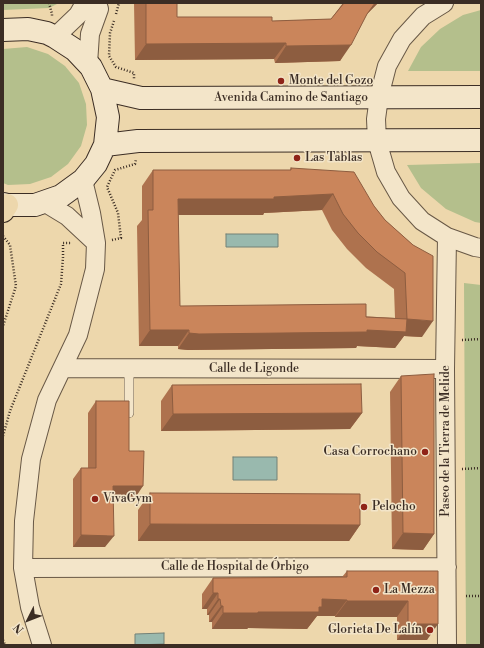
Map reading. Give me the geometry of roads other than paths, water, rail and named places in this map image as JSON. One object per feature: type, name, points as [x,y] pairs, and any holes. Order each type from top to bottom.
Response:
[{"type":"street","points":[[55,37],[78,15],[85,3]]},
{"type":"street","points":[[88,64],[90,34],[98,9],[97,3]]},
{"type":"street","points":[[444,3],[423,16],[402,39],[387,66],[379,97],[376,119],[377,141],[386,172],[401,198],[422,220],[447,237],[475,248],[481,248]]},
{"type":"street","points":[[3,30],[28,29],[47,33],[75,50],[88,64],[102,89],[108,117],[104,145],[96,164],[83,180],[61,196],[44,202],[35,205],[4,207]]},
{"type":"street","name":"Avenida Camino de Santiago","points":[[102,89],[140,98],[481,97]]},
{"type":"street","points":[[104,145],[138,141],[481,140]]},
{"type":"street","points":[[42,645],[30,608],[23,568],[24,521],[31,459],[47,400],[78,335],[95,269],[96,243],[83,180]]},
{"type":"street","points":[[44,202],[67,216],[96,243]]},
{"type":"street","name":"Paseo de la Tierra de Melide","points":[[447,237],[447,645]]},
{"type":"street","name":"Calle de Ligonde","points":[[63,368],[446,369]]},
{"type":"street","name":"Calle de Hospital de Órbigo","points":[[23,568],[447,567]]},
{"type":"lane","points":[[129,368],[129,422]]},
{"type":"water","points":[[226,234],[278,234],[278,247],[226,247]]},
{"type":"water","points":[[233,457],[277,457],[277,480],[233,480]]},
{"type":"water","points":[[164,633],[164,644],[135,645],[135,634]]},
{"type":"place","name":"Monte del Gozo","points":[[281,81]]},
{"type":"place","name":"Las Tablas","points":[[297,158]]},
{"type":"place","name":"Casa Corrochano","points":[[425,452]]},
{"type":"place","name":"VivaGym","points":[[95,499]]},
{"type":"place","name":"Pelocho","points":[[364,507]]},
{"type":"place","name":"La Mezza","points":[[376,590]]},
{"type":"place","name":"Glorieta De Lalín","points":[[430,630]]}]
